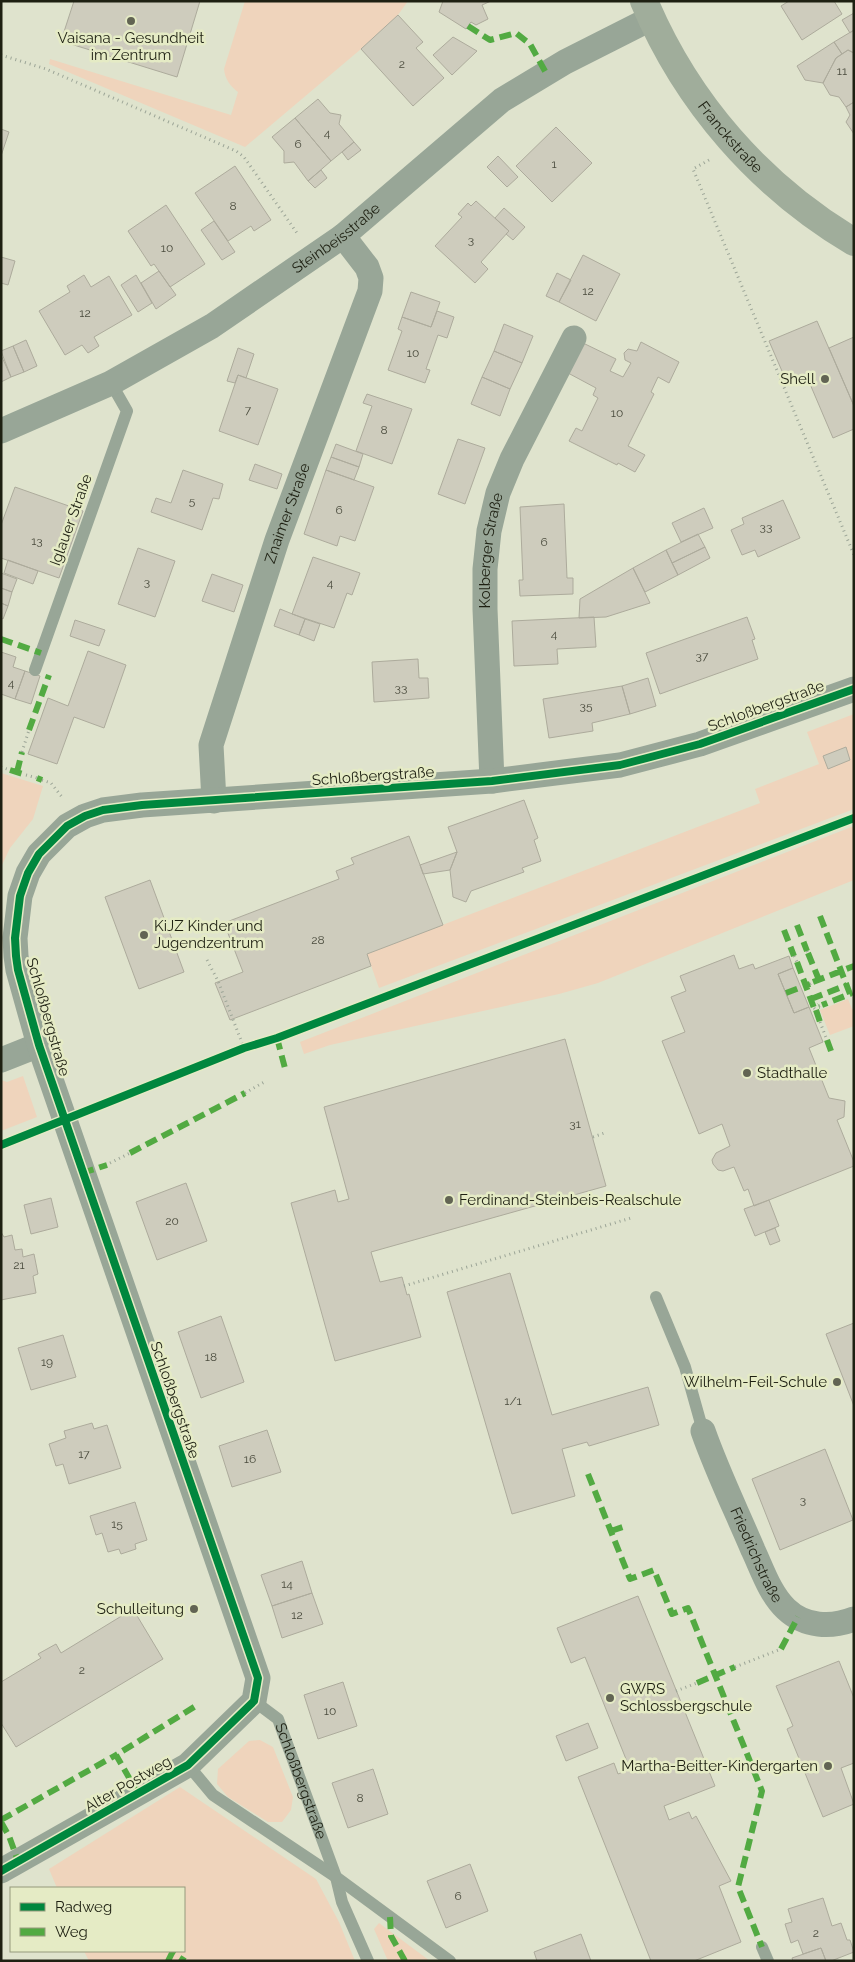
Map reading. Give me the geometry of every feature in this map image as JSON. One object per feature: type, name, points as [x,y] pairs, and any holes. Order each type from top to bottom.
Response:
[{"type":"street","name":"Steinbeisstraße","points":[[1,431],[111,383],[212,326],[343,236],[502,100],[648,10]]},
{"type":"street","name":"Franckstraße","points":[[648,10],[680,73],[731,141],[754,166],[783,192],[816,218],[854,242]]},
{"type":"street","name":"Znaimer Straße","points":[[214,801],[210,745],[277,540],[370,291],[371,278],[367,267],[343,236]]},
{"type":"street","name":"Kolberger Straße","points":[[492,781],[485,610],[485,569],[489,531],[498,493],[512,459],[574,338]]},
{"type":"street","name":"Schloßbergstraße","points":[[254,1701],[258,1678],[43,1057],[18,970],[15,938],[20,896],[28,873],[39,854],[67,826],[85,816],[103,810],[142,805],[492,781],[620,766],[700,744],[854,689]]},
{"type":"street","points":[[1,1060],[43,1057]]},
{"type":"street","name":"Friedrichstraße","points":[[703,1431],[716,1468],[780,1603],[794,1616],[812,1623],[830,1625],[854,1619]]},
{"type":"street","name":"Alter Postweg","points":[[1,1871],[188,1766],[254,1701]]},
{"type":"lane","name":"Iglauer Straße","points":[[35,670],[127,411],[111,383]]},
{"type":"lane","points":[[656,1297],[685,1367],[703,1431]]},
{"type":"lane","name":"Schloßbergstraße","points":[[254,1701],[278,1719],[336,1877],[342,1902],[368,1961]]},
{"type":"lane","points":[[188,1766],[213,1795],[336,1877],[450,1961]]},
{"type":"lane","points":[[762,1947],[768,1961]]},
{"type":"path","points":[[1,55],[46,69],[236,151],[244,157],[288,220]]},
{"type":"path","points":[[711,159],[693,169],[854,556]]},
{"type":"path","points":[[22,752],[29,730]]},
{"type":"path","points":[[1,768],[10,770]]},
{"type":"path","points":[[26,775],[51,782]]},
{"type":"path","points":[[794,956],[797,962]]},
{"type":"path","points":[[208,960],[244,1048]]},
{"type":"path","points":[[820,1022],[827,1040]]},
{"type":"path","points":[[244,1093],[266,1081]]},
{"type":"path","points":[[593,1137],[607,1132]]},
{"type":"path","points":[[107,1165],[130,1153]]},
{"type":"path","points":[[404,1286],[631,1218]]},
{"type":"path","points":[[735,1667],[781,1648]]},
{"type":"path","points":[[676,1691],[698,1682]]},
{"type":"shaded area","points":[[245,1],[408,1],[398,15],[361,49],[245,147],[49,64],[50,59],[231,115],[238,92],[228,82],[224,69]]},
{"type":"shaded area","points":[[854,714],[854,809],[379,988],[367,954],[760,803],[755,789],[819,764],[807,732]]},
{"type":"shaded area","points":[[1,773],[43,786],[33,819],[10,848],[1,867]]},
{"type":"shaded area","points":[[854,826],[854,880],[598,983],[559,994],[330,1045],[304,1054],[300,1042]]},
{"type":"shaded area","points":[[848,999],[852,1009],[854,1009],[854,1026],[830,1035],[820,1010]]},
{"type":"shaded area","points":[[23,1076],[37,1117],[1,1131],[1,1080],[7,1082]]},
{"type":"shaded area","points":[[260,1740],[273,1747],[293,1797],[291,1810],[282,1822],[268,1822],[228,1797],[217,1784],[218,1769],[249,1741]]},
{"type":"shaded area","points":[[180,1787],[316,1879],[339,1922],[355,1961],[89,1961],[84,1952],[185,1952],[185,1887],[57,1887],[49,1869]]},
{"type":"shaded area","points":[[379,1923],[430,1961],[388,1961],[374,1929]]},
{"type":"building","name":"Vaisana - Gesundheit im Zentrum","points":[[74,1],[200,1],[177,77],[61,41]]},
{"type":"building","points":[[443,1],[491,1],[482,5],[488,19],[476,25],[471,22],[466,29],[439,12]]},
{"type":"building","points":[[789,1],[834,1],[842,14],[802,40],[781,6]]},
{"type":"building","points":[[854,13],[854,30],[850,33],[842,20]]},
{"type":"building","points":[[398,15],[423,42],[416,48],[444,78],[413,106],[361,49]]},
{"type":"building","points":[[854,30],[854,53],[848,50],[842,54],[834,42]]},
{"type":"building","points":[[453,37],[477,51],[452,75],[433,55]]},
{"type":"building","points":[[834,42],[842,54],[836,58],[823,83],[805,80],[797,66]]},
{"type":"building","points":[[848,50],[854,53],[854,102],[846,107],[839,97],[830,95],[823,83],[836,58]]},
{"type":"building","points":[[318,99],[330,113],[341,115],[339,124],[354,142],[331,161],[295,118]]},
{"type":"building","points":[[854,102],[854,134],[846,122],[850,115],[846,107]]},
{"type":"building","points":[[295,118],[331,161],[308,181],[294,162],[284,163],[284,151],[272,137]]},
{"type":"building","points":[[556,127],[592,163],[552,202],[516,166]]},
{"type":"building","points":[[1,129],[9,132],[1,156]]},
{"type":"building","points":[[354,142],[361,150],[348,160],[342,152]]},
{"type":"building","points":[[498,156],[518,177],[507,187],[487,167]]},
{"type":"building","points":[[235,166],[271,220],[254,231],[251,226],[228,241],[195,193]]},
{"type":"building","points":[[321,170],[327,178],[315,188],[308,181]]},
{"type":"building","points":[[476,201],[509,231],[481,262],[488,269],[475,283],[435,246],[462,217],[458,214],[468,203],[471,206]]},
{"type":"building","points":[[166,205],[205,264],[170,287],[154,264],[151,266],[128,231]]},
{"type":"building","points":[[504,208],[525,227],[513,240],[506,234],[509,231],[495,218]]},
{"type":"building","points":[[214,221],[235,252],[222,260],[201,230]]},
{"type":"building","points":[[583,255],[620,274],[596,321],[559,302]]},
{"type":"building","points":[[1,257],[15,261],[8,285],[1,283]]},
{"type":"building","points":[[159,271],[176,295],[156,309],[141,283]]},
{"type":"building","points":[[557,273],[571,280],[559,302],[546,296]]},
{"type":"building","points":[[84,275],[91,287],[109,276],[132,315],[94,337],[99,346],[88,353],[82,345],[65,355],[39,311],[70,292],[67,286]]},
{"type":"building","points":[[136,275],[152,303],[138,312],[121,285]]},
{"type":"building","points":[[411,292],[440,302],[431,327],[402,317]]},
{"type":"building","points":[[437,311],[454,317],[447,338],[438,335],[426,369],[430,370],[425,383],[388,370],[402,331],[398,329],[402,317],[431,327]]},
{"type":"building","name":"Shell","points":[[817,321],[854,406],[854,429],[833,438],[807,377],[788,385],[769,341]]},
{"type":"building","points":[[504,324],[533,336],[522,363],[494,351]]},
{"type":"building","points":[[854,337],[854,406],[829,348]]},
{"type":"building","points":[[26,340],[37,366],[24,372],[13,346]]},
{"type":"building","points":[[641,342],[679,362],[669,383],[658,377],[651,392],[654,394],[628,446],[645,455],[635,472],[569,441],[576,428],[582,431],[598,398],[593,395],[596,388],[568,373],[583,343],[616,359],[610,371],[623,377],[631,363],[625,360],[624,353],[628,349],[637,351]]},
{"type":"building","points":[[13,346],[24,372],[11,377],[1,351]]},
{"type":"building","points":[[238,348],[254,354],[246,378],[238,375],[235,383],[227,381]]},
{"type":"building","points":[[494,351],[522,363],[510,389],[482,377]]},
{"type":"building","points":[[1,355],[11,377],[1,382]]},
{"type":"building","points":[[238,375],[278,389],[258,445],[219,431]]},
{"type":"building","points":[[482,377],[510,389],[500,416],[471,404]]},
{"type":"building","points":[[367,394],[412,409],[392,464],[356,451],[372,406],[363,403]]},
{"type":"building","points":[[458,439],[485,448],[465,504],[438,494]]},
{"type":"building","points":[[336,444],[363,454],[359,467],[331,457]]},
{"type":"building","points":[[331,457],[359,467],[354,480],[326,470]]},
{"type":"building","points":[[255,464],[282,474],[277,489],[249,480]]},
{"type":"building","points":[[183,470],[223,484],[219,499],[213,498],[202,530],[151,512],[156,498],[171,503]]},
{"type":"building","points":[[326,470],[374,487],[355,541],[340,536],[337,546],[304,534]]},
{"type":"building","points":[[15,487],[83,511],[59,578],[1,558],[1,525]]},
{"type":"building","points":[[783,500],[800,538],[758,557],[755,550],[742,555],[731,530],[744,524],[742,518]]},
{"type":"building","points":[[564,504],[567,578],[573,578],[573,594],[520,596],[519,580],[523,580],[520,507]]},
{"type":"building","points":[[704,508],[713,528],[681,542],[672,523]]},
{"type":"building","points":[[698,534],[705,547],[672,563],[666,550]]},
{"type":"building","points":[[705,547],[710,558],[678,575],[672,563]]},
{"type":"building","points":[[138,548],[175,561],[155,617],[118,604]]},
{"type":"building","points":[[666,550],[678,575],[645,592],[633,568]]},
{"type":"building","points":[[313,557],[360,573],[352,595],[347,593],[334,628],[292,614]]},
{"type":"building","points":[[8,560],[38,571],[33,584],[4,573]]},
{"type":"building","points":[[633,568],[650,603],[606,617],[579,618],[580,599]]},
{"type":"building","points":[[1,573],[17,579],[12,592],[1,588]]},
{"type":"building","points":[[212,574],[243,585],[234,612],[202,601]]},
{"type":"building","points":[[1,588],[12,592],[8,606],[1,603]]},
{"type":"building","points":[[1,603],[8,606],[3,619],[1,618]]},
{"type":"building","points":[[280,609],[305,619],[299,635],[274,626]]},
{"type":"building","points":[[594,617],[596,647],[557,649],[558,664],[514,666],[512,621]]},
{"type":"building","points":[[747,617],[755,639],[752,640],[758,659],[660,694],[646,653]]},
{"type":"building","points":[[305,619],[320,624],[314,641],[299,635]]},
{"type":"building","points":[[75,620],[105,630],[99,646],[70,636]]},
{"type":"building","points":[[88,651],[126,665],[104,728],[74,717],[57,764],[28,754],[48,698],[68,706]]},
{"type":"building","points":[[1,652],[16,657],[13,667],[25,671],[15,699],[1,694]]},
{"type":"building","points":[[418,659],[419,678],[428,678],[429,698],[374,702],[372,662]]},
{"type":"building","points":[[25,671],[40,676],[31,704],[15,699]]},
{"type":"building","points":[[648,678],[656,706],[630,714],[622,686]]},
{"type":"building","points":[[622,686],[630,714],[592,723],[593,731],[549,738],[543,699]]},
{"type":"building","points":[[846,747],[850,760],[828,769],[823,756]]},
{"type":"building","points":[[524,800],[538,838],[534,840],[541,861],[522,868],[524,872],[471,891],[466,902],[453,897],[450,870],[457,852],[448,827]]},
{"type":"building","points":[[409,836],[443,925],[367,954],[371,966],[230,1020],[215,983],[243,972],[224,923],[339,879],[336,871],[354,864],[351,858]]},
{"type":"building","points":[[457,852],[450,870],[423,874],[420,865]]},
{"type":"building","name":"KiJZ Kinder und Jugendzentrum","points":[[150,880],[184,972],[139,989],[105,897]]},
{"type":"building","name":"Stadthalle","points":[[734,955],[739,969],[753,964],[755,969],[789,956],[793,968],[778,974],[794,1013],[809,1007],[823,1042],[809,1048],[829,1098],[845,1101],[844,1117],[837,1120],[854,1162],[854,1166],[754,1206],[748,1189],[744,1191],[734,1167],[723,1171],[718,1170],[713,1164],[712,1160],[716,1153],[730,1146],[722,1124],[699,1134],[662,1041],[685,1032],[671,997],[686,991],[680,976]]},
{"type":"building","points":[[793,968],[809,1007],[794,1013],[778,974]]},
{"type":"building","name":"Ferdinand-Steinbeis-Realschule","points":[[565,1039],[606,1186],[371,1252],[380,1282],[402,1277],[407,1295],[409,1294],[421,1337],[335,1361],[291,1203],[335,1190],[338,1202],[349,1199],[324,1107]]},
{"type":"building","points":[[186,1183],[207,1241],[157,1260],[136,1202]]},
{"type":"building","points":[[51,1198],[58,1227],[31,1234],[24,1205]]},
{"type":"building","points":[[769,1200],[779,1226],[755,1236],[744,1209]]},
{"type":"building","points":[[775,1228],[780,1241],[770,1245],[765,1232]]},
{"type":"building","points":[[1,1232],[4,1237],[12,1235],[15,1250],[22,1249],[23,1257],[34,1254],[38,1274],[33,1276],[36,1293],[1,1300]]},
{"type":"building","points":[[510,1273],[552,1415],[648,1387],[659,1425],[589,1446],[587,1442],[562,1449],[575,1496],[512,1514],[447,1292]]},
{"type":"building","points":[[221,1316],[244,1382],[201,1398],[178,1332]]},
{"type":"building","points":[[854,1323],[854,1406],[826,1334]]},
{"type":"building","points":[[63,1335],[76,1377],[31,1390],[18,1348]]},
{"type":"building","points":[[92,1423],[94,1429],[107,1425],[121,1468],[69,1484],[63,1464],[56,1466],[49,1444],[66,1438],[64,1431]]},
{"type":"building","points":[[267,1430],[281,1472],[232,1487],[219,1446]]},
{"type":"building","points":[[825,1449],[853,1520],[780,1550],[752,1479]]},
{"type":"building","points":[[135,1502],[147,1540],[135,1544],[136,1549],[121,1554],[119,1549],[108,1552],[102,1533],[96,1535],[90,1516]]},
{"type":"building","points":[[302,1561],[312,1593],[272,1606],[261,1575]]},
{"type":"building","points":[[312,1593],[323,1624],[282,1638],[272,1606]]},
{"type":"building","points":[[638,1596],[715,1786],[664,1806],[669,1820],[689,1812],[692,1819],[696,1816],[731,1881],[719,1886],[741,1942],[694,1961],[651,1961],[578,1777],[614,1763],[618,1774],[630,1769],[585,1657],[571,1663],[557,1628]]},
{"type":"building","points":[[133,1609],[163,1659],[16,1747],[1,1723],[1,1682],[41,1658],[38,1654],[56,1644],[61,1653]]},
{"type":"building","name":"Martha-Beitter-Kindergarten","points":[[839,1661],[854,1698],[854,1763],[841,1768],[854,1804],[823,1817],[787,1729],[793,1726],[776,1686]]},
{"type":"building","points":[[343,1682],[357,1726],[318,1739],[304,1695]]},
{"type":"building","points":[[588,1723],[598,1748],[566,1761],[556,1736]]},
{"type":"building","points":[[373,1769],[388,1814],[348,1828],[332,1783]]},
{"type":"building","points":[[470,1864],[488,1911],[446,1928],[427,1881]]},
{"type":"building","points":[[823,1898],[832,1926],[841,1923],[854,1952],[831,1961],[826,1961],[821,1948],[803,1954],[798,1940],[791,1943],[785,1924],[792,1922],[788,1909]]},
{"type":"building","points":[[581,1934],[591,1961],[537,1961],[534,1952]]},
{"type":"building","points":[[821,1948],[826,1961],[793,1961],[792,1958]]},
{"type":"marked path","points":[[468,26],[490,40],[516,33],[530,44],[546,73]]},
{"type":"marked path","points":[[1,639],[41,653]]},
{"type":"marked path","points":[[29,730],[49,675]]},
{"type":"marked path","points":[[17,772],[22,752]]},
{"type":"marked path","points":[[10,770],[26,775]]},
{"type":"marked path","points":[[37,778],[42,780]]},
{"type":"marked path","points":[[820,916],[850,994],[822,1005]]},
{"type":"marked path","points":[[797,925],[807,951]]},
{"type":"marked path","points":[[784,930],[794,956]]},
{"type":"marked path","points":[[808,953],[819,980]]},
{"type":"marked path","points":[[797,962],[814,1008],[819,1006]]},
{"type":"marked path","points":[[813,982],[854,966]]},
{"type":"marked path","points":[[786,993],[810,984]]},
{"type":"marked path","points":[[811,999],[847,985]]},
{"type":"marked path","points":[[816,1010],[820,1022]]},
{"type":"marked path","points":[[277,1038],[286,1072]]},
{"type":"marked path","points":[[827,1040],[831,1051]]},
{"type":"marked path","points":[[130,1153],[245,1093]]},
{"type":"marked path","points":[[82,1173],[107,1165]]},
{"type":"marked path","points":[[588,1474],[630,1579],[654,1570],[672,1614],[688,1608],[762,1791],[738,1887],[762,1947]]},
{"type":"marked path","points":[[611,1531],[626,1526]]},
{"type":"marked path","points":[[781,1649],[798,1617]]},
{"type":"marked path","points":[[697,1683],[735,1667]]},
{"type":"marked path","points":[[139,1795],[116,1755],[199,1704]]},
{"type":"marked path","points":[[1,1820],[116,1755]]},
{"type":"marked path","points":[[1,1822],[9,1836],[18,1861]]},
{"type":"marked path","points":[[390,1917],[391,1936],[405,1961]]},
{"type":"marked path","points":[[168,1961],[172,1953],[185,1961]]},
{"type":"cycle path","points":[[1,1871],[188,1765],[254,1701],[258,1678],[39,1045],[18,970],[15,938],[20,896],[28,873],[39,854],[67,826],[85,816],[103,810],[142,805],[492,781],[620,765],[700,744],[854,689]]},
{"type":"cycle path","points":[[1,1145],[244,1048],[277,1038],[854,818]]},
{"type":"place","name":"Vaisana - Gesundheit im Zentrum","points":[[131,21]]},
{"type":"place","name":"Shell","points":[[825,379]]},
{"type":"place","name":"KiJZ Kinder und Jugendzentrum","points":[[144,935]]},
{"type":"place","name":"Stadthalle","points":[[747,1073]]},
{"type":"place","name":"Ferdinand-Steinbeis-Realschule","points":[[449,1200]]},
{"type":"place","name":"Wilhelm-Feil-Schule","points":[[837,1382]]},
{"type":"place","name":"Schulleitung","points":[[194,1609]]},
{"type":"place","name":"GWRS Schlossbergschule","points":[[610,1698]]},
{"type":"place","name":"Martha-Beitter-Kindergarten","points":[[828,1766]]}]
